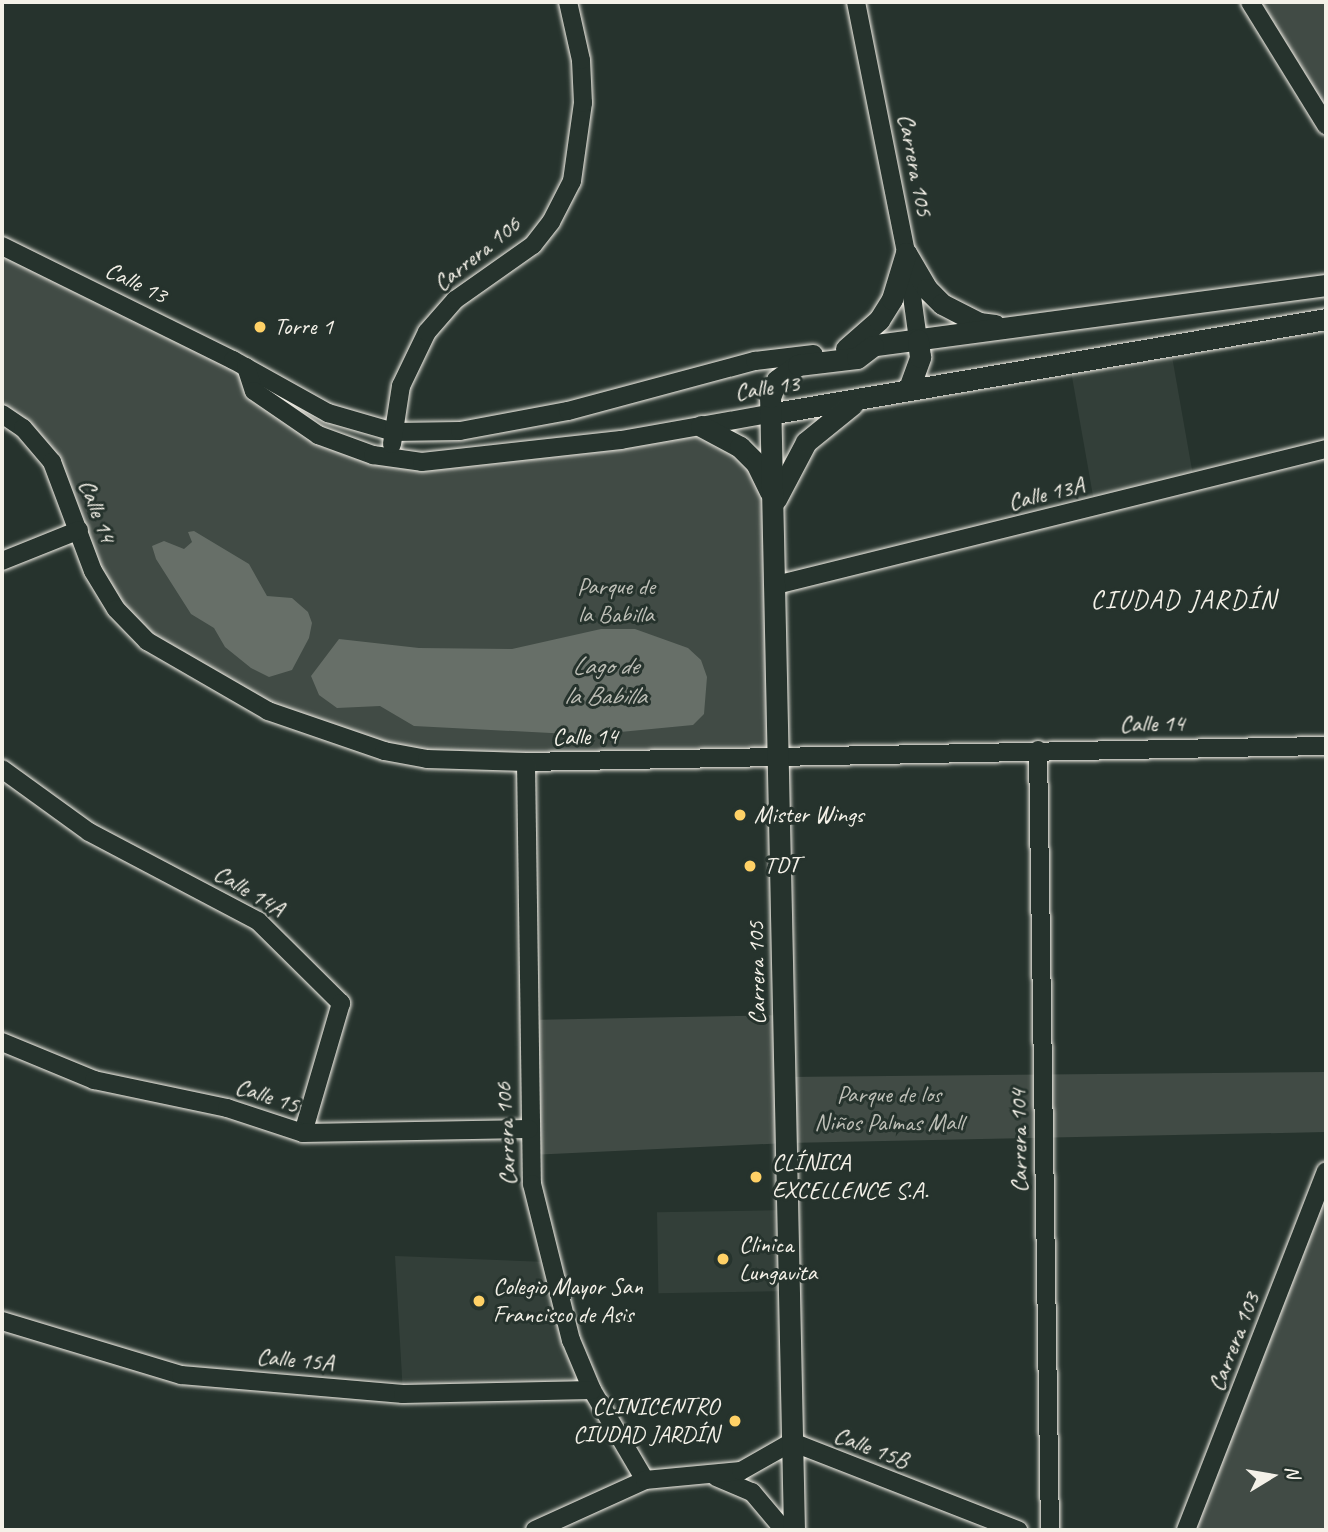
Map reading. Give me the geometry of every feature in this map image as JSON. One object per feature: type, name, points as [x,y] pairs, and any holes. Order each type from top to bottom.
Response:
[{"type":"main road","points":[[906,253],[921,281],[942,304],[979,323],[1011,327]]},
{"type":"main road","points":[[845,350],[879,320],[892,299],[906,253]]},
{"type":"main road","name":"Calle 13","points":[[845,350],[1326,285]]},
{"type":"main road","name":"Calle 13","points":[[769,414],[1326,318]]},
{"type":"main road","points":[[909,388],[920,357],[918,340]]},
{"type":"main road","name":"Carrera 105","points":[[794,1530],[775,504],[769,414],[772,389],[788,370],[812,361],[857,358],[873,346]]},
{"type":"main road","points":[[775,504],[806,442],[832,418],[862,399]]},
{"type":"main road","points":[[701,426],[722,434],[755,463],[775,504]]},
{"type":"street","name":"Carrera 106","points":[[390,457],[401,386],[427,332],[455,300],[533,245],[551,222],[572,181],[583,103],[581,60],[568,2]]},
{"type":"street","name":"Carrera 105","points":[[856,2],[906,253],[918,340]]},
{"type":"street","points":[[1250,2],[1326,125]]},
{"type":"street","name":"Calle 13","points":[[2,246],[246,367],[328,413],[394,432],[460,430],[568,411],[755,361],[845,350]]},
{"type":"street","name":"Calle 13","points":[[246,367],[254,391],[280,412],[349,448],[390,457],[447,461],[769,414]]},
{"type":"street","name":"Calle 14","points":[[2,414],[23,428],[52,463],[93,572],[116,609],[147,641],[268,712],[383,751],[427,759],[526,762],[1326,746]]},
{"type":"street","name":"Calle 13A","points":[[776,585],[1326,449]]},
{"type":"street","points":[[2,561],[79,530]]},
{"type":"street","name":"Carrera 104","points":[[1038,751],[1050,1530]]},
{"type":"street","name":"Carrera 106","points":[[526,762],[529,1129],[532,1184],[548,1262],[571,1340],[592,1390],[645,1480]]},
{"type":"street","name":"Calle 14A","points":[[2,769],[89,832],[258,920],[341,1003],[303,1133]]},
{"type":"street","name":"Calle 15","points":[[2,1042],[94,1080],[227,1108],[303,1133],[529,1129]]},
{"type":"street","name":"Carrera 103","points":[[1186,1530],[1326,1171]]},
{"type":"street","name":"Calle 15A","points":[[2,1321],[181,1375],[403,1394],[592,1390]]},
{"type":"street","points":[[535,1530],[645,1480],[741,1471],[792,1443]]},
{"type":"street","name":"Calle 15B","points":[[792,1443],[1018,1530]]},
{"type":"street","points":[[709,1475],[752,1492],[784,1530]]},
{"type":"shaded area","points":[[1170,345],[1194,479],[1093,497],[1070,363]]},
{"type":"shaded area","name":"Clinica Lungavita","points":[[788,1210],[789,1291],[658,1293],[657,1212]]},
{"type":"shaded area","name":"Colegio Mayor San Francisco de Asis","points":[[395,1256],[548,1262],[592,1390],[403,1394]]},
{"type":"green space","points":[[1250,2],[1326,2],[1326,125]]},
{"type":"green space","name":"Parque de la Babilla","points":[[2,246],[233,360],[254,391],[318,435],[422,462],[701,426],[767,483],[780,759],[384,751],[183,665],[116,609],[52,463],[2,414]]},
{"type":"green space","name":"Parque de los Niños Palmas Mall","points":[[784,1015],[786,1077],[1326,1072],[1326,1132],[787,1143],[530,1155],[527,1020]]},
{"type":"green space","points":[[1326,1171],[1326,1530],[1186,1530]]},
{"type":"water","points":[[194,531],[249,564],[267,596],[292,598],[308,612],[312,623],[309,638],[292,670],[269,677],[251,668],[225,647],[214,628],[191,614],[156,559],[152,546],[164,541],[184,549],[192,542],[188,532]]},
{"type":"water","name":"Lago de la Babilla","points":[[601,629],[635,629],[688,648],[701,660],[707,677],[704,714],[693,725],[589,735],[414,726],[380,706],[337,708],[319,695],[311,676],[339,639],[419,648],[512,649]]},
{"type":"place","name":"Torre 1","points":[[260,327]]},
{"type":"place","name":"Mister Wings","points":[[740,815]]},
{"type":"place","name":"TDT","points":[[750,866]]},
{"type":"place","name":"CLÍNICA EXCELLENCE S.A.","points":[[756,1177]]},
{"type":"place","name":"Clinica Lungavita","points":[[723,1259]]},
{"type":"place","name":"Colegio Mayor San Francisco de Asis","points":[[479,1301]]},
{"type":"place","name":"CLINICENTRO CIUDAD JARDÍN","points":[[735,1421]]},
{"type":"district","name":"CIUDAD JARDÍN","points":[[1184,600]]}]
